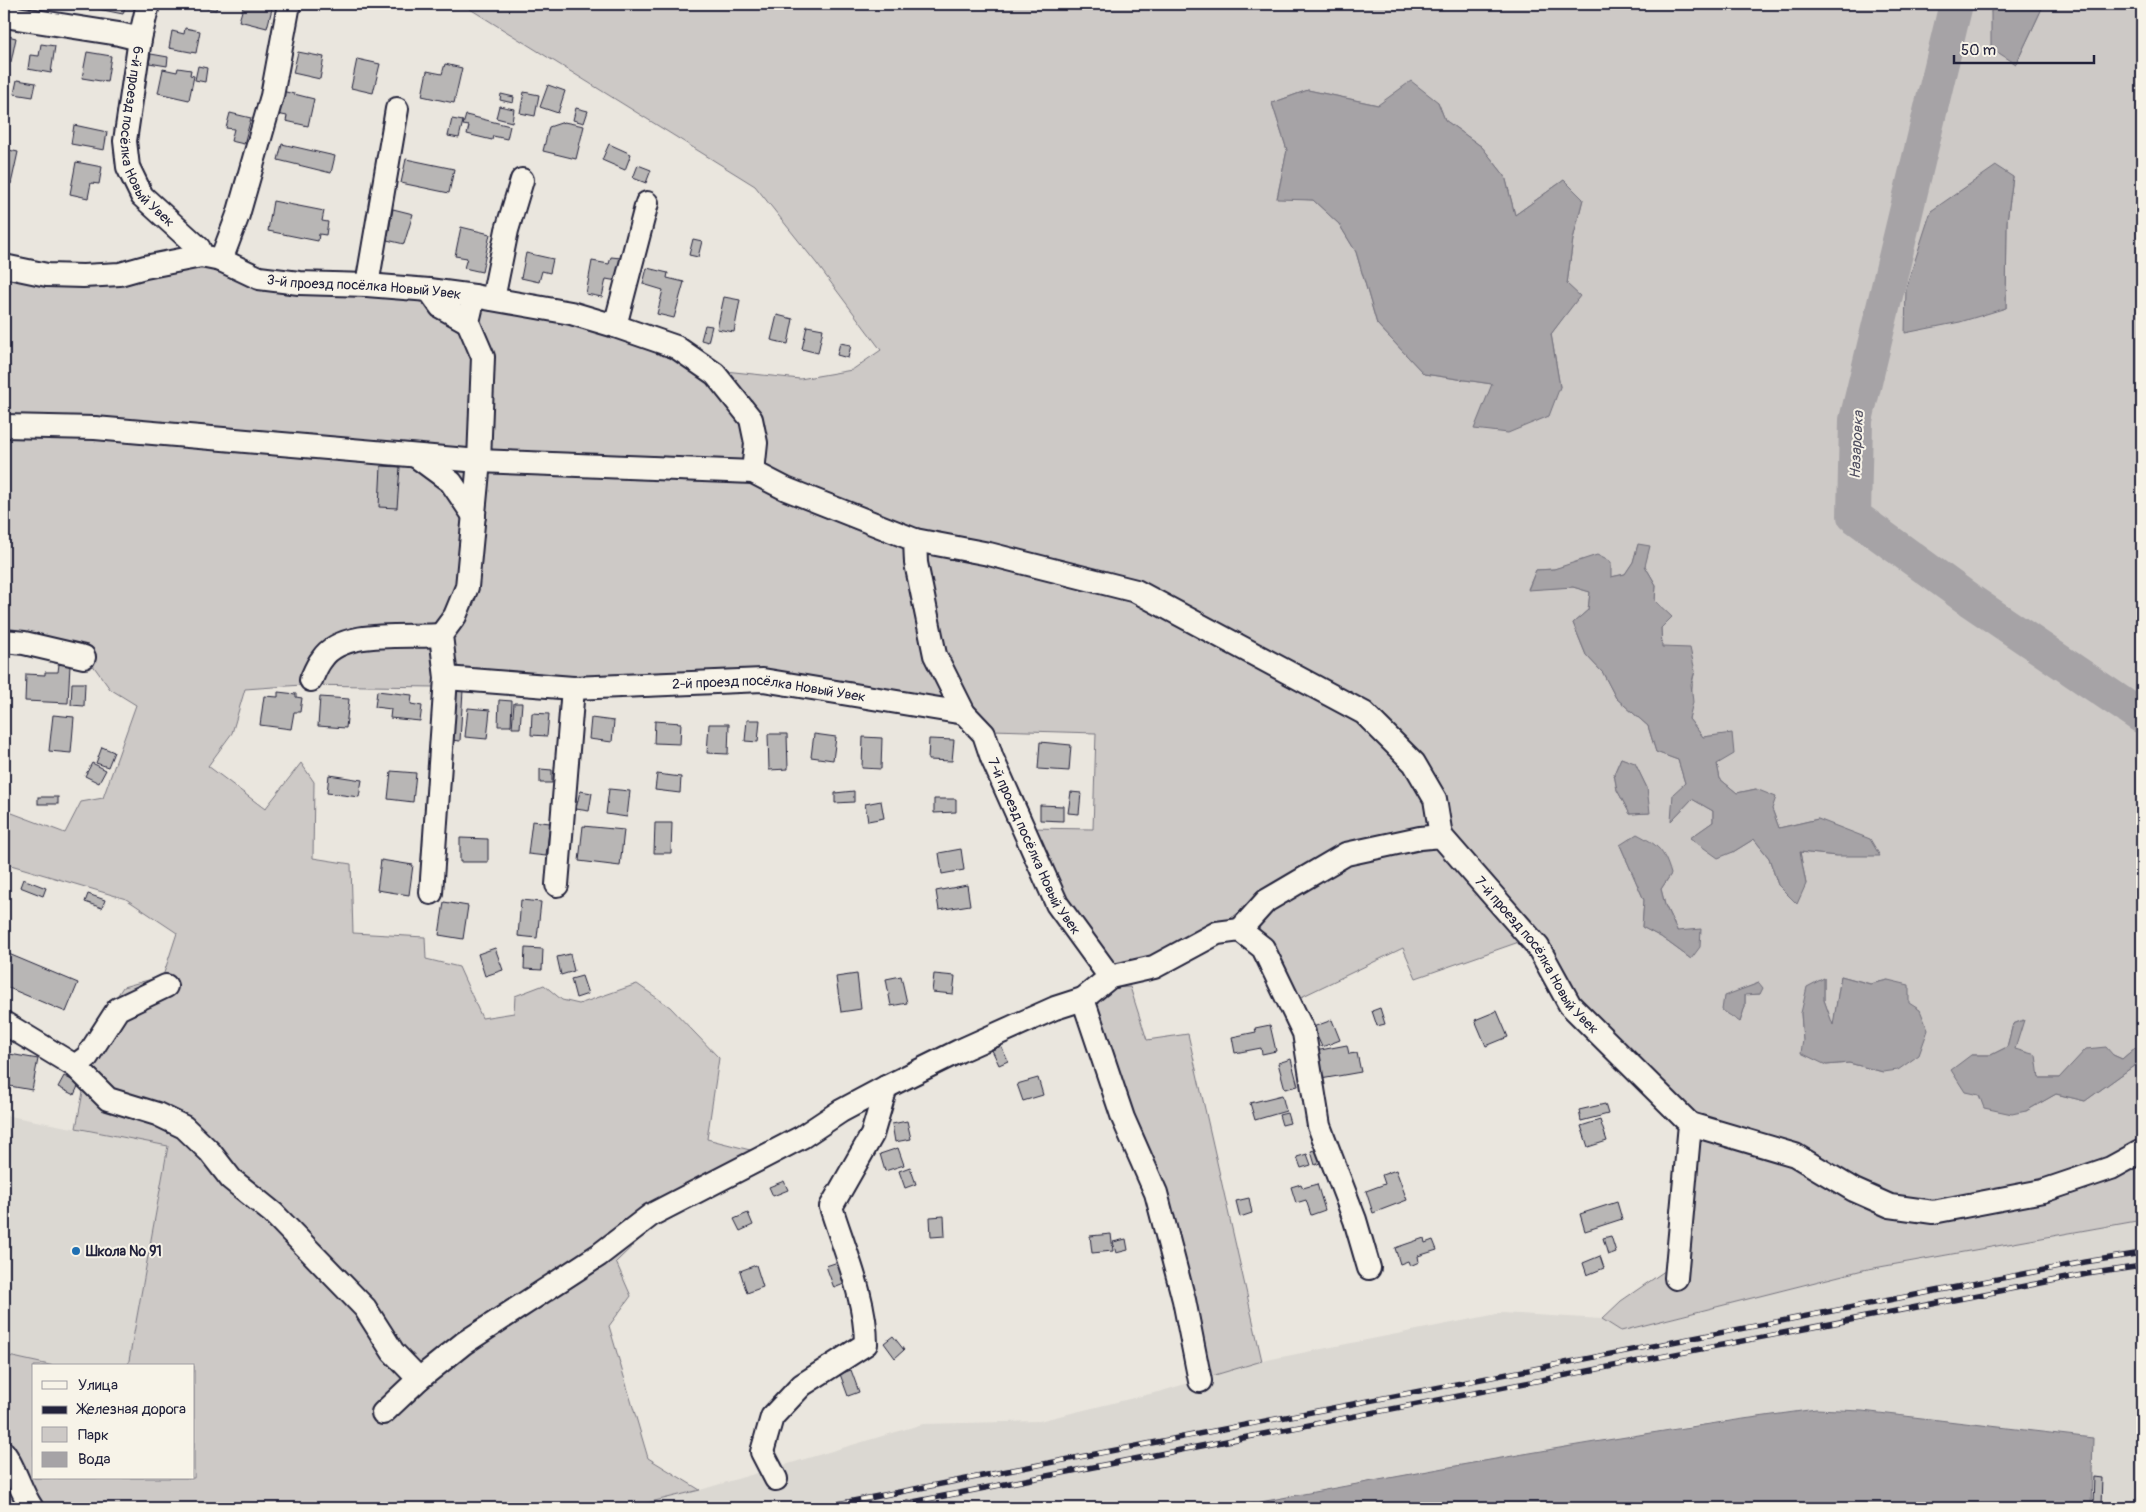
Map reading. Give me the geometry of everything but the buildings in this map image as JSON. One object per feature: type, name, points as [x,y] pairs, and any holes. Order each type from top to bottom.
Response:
[{"type":"street","name":"6-й проезд посёлка Новый Увек","points":[[148,4],[140,39],[125,140],[128,167],[142,196],[211,258]]},
{"type":"street","points":[[4,266],[47,275],[83,276],[120,274],[145,267],[211,258],[238,215],[272,96],[289,4]]},
{"type":"street","points":[[4,16],[140,39]]},
{"type":"street","points":[[367,284],[397,109]]},
{"type":"street","points":[[468,322],[483,297],[507,230],[522,180]]},
{"type":"street","points":[[615,326],[647,204]]},
{"type":"street","name":"3-й проезд посёлка Новый Увек","points":[[211,258],[259,278],[299,283],[367,284],[429,290],[483,297],[571,313],[676,347],[715,374],[751,420],[756,444],[753,472]]},
{"type":"street","points":[[429,290],[441,307],[468,322],[483,357],[479,462],[467,586],[455,616],[441,635],[446,678],[431,894]]},
{"type":"street","points":[[4,426],[95,428],[479,462],[753,472],[786,489],[915,540],[989,554],[1136,591],[1364,713],[1414,763],[1435,799],[1441,836],[1420,838],[1346,854],[1266,901],[1240,930],[1217,933],[1154,967],[1110,977],[1083,999],[1055,1008],[958,1051],[886,1087],[841,1111],[802,1136],[650,1215],[599,1255],[464,1343],[419,1380],[383,1414]]},
{"type":"street","points":[[416,456],[451,482],[474,516]]},
{"type":"street","name":"7-й проезд посёлка Новый Увек","points":[[915,540],[916,563],[935,655],[964,713],[984,734],[992,758],[1057,904],[1110,977]]},
{"type":"street","points":[[311,680],[322,657],[340,644],[375,636],[441,635]]},
{"type":"street","points":[[4,642],[24,643],[84,657]]},
{"type":"street","name":"2-й проезд посёлка Новый Увек","points":[[446,678],[573,688],[763,680],[844,695],[964,713]]},
{"type":"street","points":[[557,885],[573,688]]},
{"type":"street","name":"7-й проезд посёлка Новый Увек","points":[[1441,836],[1538,947],[1570,1005],[1690,1124]]},
{"type":"street","points":[[1240,930],[1263,948],[1304,1033],[1319,1126],[1355,1220],[1369,1268]]},
{"type":"street","points":[[75,1066],[87,1057],[118,1009],[166,986]]},
{"type":"street","points":[[1083,999],[1123,1118],[1156,1193],[1184,1300],[1200,1381]]},
{"type":"street","points":[[4,1023],[75,1066],[108,1099],[158,1114],[184,1128],[210,1152],[231,1178],[273,1213],[365,1308],[393,1352],[419,1380]]},
{"type":"street","points":[[776,1479],[762,1452],[772,1417],[802,1385],[866,1344],[863,1317],[831,1207],[872,1135],[886,1087]]},
{"type":"street","points":[[1676,1278],[1690,1124],[1795,1155],[1854,1190],[1890,1206],[1933,1212],[2043,1191],[2111,1168],[2142,1151]]},
{"type":"street","points":[[4,1452],[13,1466],[24,1497],[32,1508]]},
{"type":"shaded area","name":"Школа № 91","points":[[4,1115],[168,1146],[128,1364],[45,1364],[4,1355]]},
{"type":"shaded area","points":[[2142,1220],[2142,1508],[2091,1508],[2093,1438],[1862,1411],[1816,1409],[1694,1425],[1363,1482],[1229,1508],[626,1508],[700,1490],[923,1424],[1039,1421],[1162,1391],[1262,1361],[1502,1313],[1602,1319],[1621,1331],[1863,1270]]},
{"type":"green space","points":[[462,4],[1993,4],[1991,12],[2016,64],[2044,4],[2142,4],[2142,1042],[2122,1059],[2087,1049],[2059,1078],[2039,1078],[2014,1050],[2023,1020],[2013,1024],[2007,1047],[1991,1055],[1971,1055],[1979,1095],[2026,1111],[2056,1094],[2085,1101],[2142,1060],[2142,1220],[1863,1270],[1621,1331],[1602,1319],[1621,1301],[1672,1266],[1680,1137],[1675,1121],[1573,1001],[1423,832],[1262,898],[1215,928],[1153,960],[1116,966],[1069,909],[1029,828],[1093,829],[1096,733],[992,730],[851,689],[574,681],[461,671],[452,664],[449,642],[480,537],[489,474],[488,418],[476,321],[480,308],[570,318],[725,371],[800,379],[852,370],[881,350],[817,264],[755,186]],"holes":[[[1308,90],[1378,105],[1438,102],[1445,120],[1482,147],[1505,176],[1515,215],[1564,180],[1583,199],[1573,239],[1567,284],[1579,296],[1551,334],[1560,387],[1492,384],[1424,374],[1377,324],[1356,252],[1339,224],[1313,200],[1277,198],[1287,150],[1272,103]],[[2013,177],[2007,221],[2006,308],[1931,211]],[[1638,545],[1645,566],[1656,585],[1655,601],[1661,628],[1662,647],[1695,671],[1689,719],[1703,737],[1732,734],[1717,764],[1720,779],[1737,793],[1756,789],[1772,809],[1779,828],[1818,819],[1837,856],[1800,852],[1806,884],[1778,885],[1769,858],[1754,839],[1733,852],[1691,838],[1713,822],[1713,811],[1692,799],[1672,820],[1685,783],[1678,760],[1656,752],[1648,726],[1616,698],[1603,673],[1586,655],[1573,623],[1588,610],[1590,592],[1573,587],[1528,589],[1536,570],[1554,569],[1574,564],[1611,577],[1625,574],[1633,562]],[[1621,758],[1635,764],[1647,788],[1649,813],[1630,814],[1617,790],[1614,774]],[[1620,845],[1671,874],[1661,889],[1665,905],[1691,959],[1661,937],[1642,927],[1644,900]],[[1841,976],[1871,984],[1888,980],[1909,1004],[1883,1072],[1849,1063],[1826,1065],[1803,1040],[1801,1013],[1824,978],[1824,1000],[1833,1027]],[[1759,983],[1760,994],[1745,994],[1745,1006],[1740,1022],[1724,997]]]},
{"type":"green space","points":[[202,264],[408,296],[436,310],[461,327],[475,352],[472,470],[460,578],[435,687],[302,685],[245,689],[232,733],[208,766],[265,809],[301,763],[314,782],[313,858],[351,864],[353,933],[425,937],[426,959],[459,967],[482,1018],[514,1013],[515,996],[544,985],[562,1000],[579,1004],[637,984],[670,1007],[719,1058],[707,1139],[754,1151],[655,1224],[616,1262],[631,1296],[609,1326],[648,1458],[700,1490],[626,1508],[4,1508],[4,1355],[45,1364],[32,1364],[32,1480],[195,1480],[195,1364],[128,1364],[168,1146],[76,1128],[85,1082],[78,1057],[123,987],[163,976],[177,933],[126,899],[4,863],[4,810],[65,833],[81,802],[103,798],[136,705],[110,689],[92,664],[4,632],[4,271]]},
{"type":"green space","points":[[1422,842],[1440,847],[1519,942],[1416,978],[1403,948],[1299,998],[1262,937],[1257,920],[1269,909],[1350,861]]},
{"type":"green space","points":[[1130,987],[1147,1040],[1188,1034],[1262,1361],[1205,1378],[1092,1001],[1113,988]]},
{"type":"water","points":[[1993,4],[2044,4],[2016,64],[1991,48],[1991,12]]},
{"type":"water","points":[[1411,81],[1438,102],[1445,120],[1482,147],[1505,176],[1515,215],[1564,180],[1583,199],[1573,239],[1567,284],[1580,296],[1551,334],[1560,387],[1549,416],[1508,433],[1474,429],[1492,384],[1424,374],[1377,324],[1356,252],[1339,224],[1313,200],[1277,199],[1287,150],[1272,103],[1308,90],[1378,105]]},
{"type":"water","points":[[1996,166],[2013,177],[2007,221],[2006,308],[1960,322],[1905,333],[1906,288],[1931,211]]},
{"type":"water","points":[[1638,544],[1650,546],[1645,566],[1656,585],[1655,601],[1672,617],[1661,628],[1662,647],[1690,648],[1695,671],[1691,684],[1693,702],[1689,719],[1703,737],[1732,733],[1734,754],[1717,764],[1720,779],[1737,793],[1756,789],[1776,797],[1772,809],[1779,828],[1818,819],[1870,839],[1880,856],[1837,856],[1800,852],[1806,884],[1797,904],[1778,885],[1769,858],[1754,839],[1733,852],[1718,858],[1690,838],[1713,822],[1713,811],[1692,799],[1671,821],[1673,794],[1685,783],[1678,760],[1656,752],[1648,726],[1616,698],[1603,673],[1586,655],[1573,623],[1588,610],[1590,592],[1573,587],[1528,590],[1536,570],[1554,569],[1597,555],[1611,562],[1611,577],[1625,574],[1633,562]]},
{"type":"water","points":[[1621,758],[1635,763],[1647,788],[1650,813],[1630,814],[1617,790],[1614,774]]},
{"type":"water","points":[[1637,834],[1655,845],[1666,859],[1671,874],[1661,889],[1665,905],[1677,931],[1701,929],[1700,947],[1691,959],[1661,937],[1642,927],[1644,900],[1620,845]]},
{"type":"water","points":[[1841,976],[1870,984],[1888,980],[1909,985],[1909,1003],[1920,1010],[1928,1030],[1919,1055],[1898,1070],[1883,1072],[1849,1063],[1826,1065],[1801,1053],[1803,1040],[1801,1013],[1807,987],[1824,978],[1824,1000],[1833,1025]]},
{"type":"water","points":[[1759,983],[1763,988],[1760,994],[1745,995],[1745,1006],[1740,1022],[1722,1010],[1724,996]]},
{"type":"water","points":[[2024,1020],[2015,1049],[2036,1055],[2039,1078],[2059,1078],[2086,1049],[2106,1047],[2113,1055],[2122,1059],[2142,1042],[2142,1060],[2085,1101],[2056,1094],[2026,1111],[2012,1114],[1984,1108],[1979,1095],[1965,1092],[1951,1070],[1971,1055],[1991,1055],[2007,1047],[2013,1024]]},
{"type":"water","points":[[1816,1409],[1862,1411],[2093,1438],[2091,1508],[1229,1508],[1595,1442]]},
{"type":"waterway","name":"Назаровка","points":[[1956,4],[1856,420],[1854,516],[1971,601],[2142,717]]},
{"type":"railway","points":[[817,1508],[2085,1262],[2142,1253]]},
{"type":"railway","points":[[882,1508],[2087,1274],[2142,1266]]},
{"type":"place","name":"Школа № 91","points":[[76,1251]]}]
